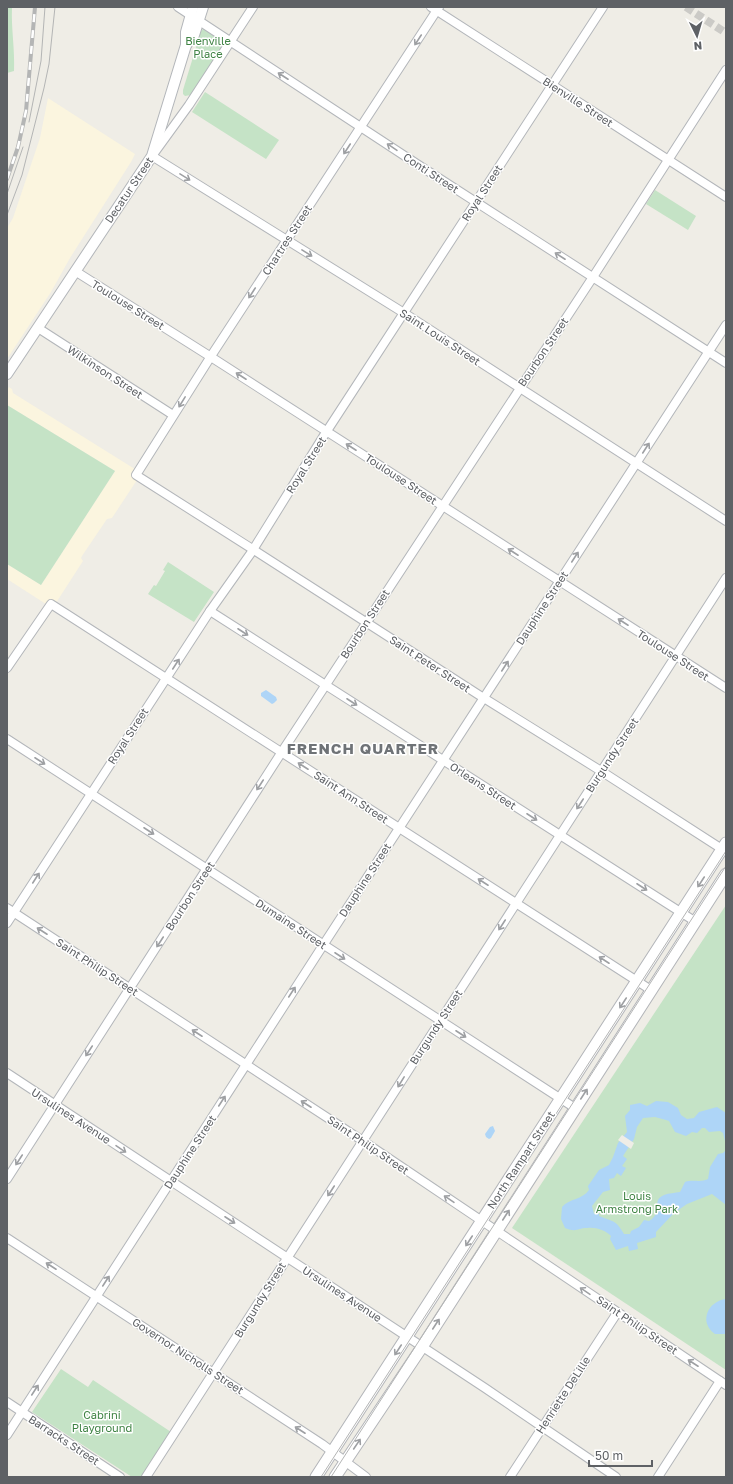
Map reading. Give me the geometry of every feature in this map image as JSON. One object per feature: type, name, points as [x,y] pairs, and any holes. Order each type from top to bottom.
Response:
[{"type":"main road","name":"North Rampart Street","points":[[316,1477],[681,912],[725,848]]},
{"type":"main road","name":"North Rampart Street","points":[[335,1477],[422,1347],[726,874]]},
{"type":"street","name":"Conti Street","points":[[178,7],[194,14],[230,41],[726,363]]},
{"type":"street","points":[[152,156],[186,44],[186,32],[194,14],[203,7]]},
{"type":"street","name":"Decatur Street","points":[[7,374],[152,156],[189,105],[253,7]]},
{"type":"street","name":"Royal Street","points":[[7,922],[10,910],[91,794],[210,611],[253,549],[327,431],[603,7]]},
{"type":"street","name":"Bienville Street","points":[[435,8],[726,197]]},
{"type":"street","name":"Chartres Street","points":[[136,475],[210,357],[361,126],[435,8]]},
{"type":"street","name":"Bourbon Street","points":[[7,1178],[726,70]]},
{"type":"street","name":"Saint Louis Street","points":[[152,156],[404,313],[726,521]]},
{"type":"street","name":"Toulouse Street","points":[[75,271],[726,688]]},
{"type":"street","name":"Dauphine Street","points":[[7,1435],[726,325]]},
{"type":"street","name":"Wilkinson Street","points":[[38,328],[173,415]]},
{"type":"street","name":"Saint Peter Street","points":[[136,475],[483,698],[725,848]]},
{"type":"street","name":"Burgundy Street","points":[[146,1477],[726,578]]},
{"type":"street","name":"Saint Ann Street","points":[[8,664],[51,604],[651,990]]},
{"type":"street","name":"Orleans Street","points":[[210,611],[696,922]]},
{"type":"street","name":"Dumaine Street","points":[[7,739],[575,1108]]},
{"type":"street","name":"Saint Philip Street","points":[[10,910],[363,1141],[723,1383]]},
{"type":"street","name":"Ursulines Avenue","points":[[7,1073],[616,1477]]},
{"type":"street","name":"Governor Nicholls Street","points":[[7,1238],[214,1373],[332,1452],[366,1477]]},
{"type":"street","name":"Henriette DeLille","points":[[510,1477],[617,1313]]},
{"type":"street","points":[[658,1477],[723,1383]]},
{"type":"street","name":"Barracks Street","points":[[7,1402],[120,1477]]},
{"type":"shaded area","points":[[48,98],[135,154],[70,258],[51,292],[7,359],[7,228],[13,218],[40,138]]},
{"type":"shaded area","points":[[9,387],[12,389],[13,393],[138,471],[139,477],[112,518],[107,519],[82,556],[81,558],[83,561],[54,606],[49,606],[7,579],[7,564],[41,585],[115,471],[7,405],[7,390]]},
{"type":"green space","points":[[7,7],[12,7],[14,71],[7,73]]},
{"type":"green space","name":"Bienville Place","points":[[203,29],[223,42],[223,45],[191,95],[185,96],[183,94],[183,90],[201,31]]},
{"type":"green space","points":[[205,92],[279,140],[266,159],[192,112]]},
{"type":"green space","points":[[655,190],[696,216],[688,230],[646,204]]},
{"type":"green space","points":[[7,405],[115,471],[41,585],[7,564]]},
{"type":"green space","points":[[168,562],[214,592],[194,622],[148,594],[154,585],[156,586],[165,571],[163,570]]},
{"type":"green space","name":"Louis Armstrong Park","points":[[726,905],[726,1370],[512,1228]]},
{"type":"green space","name":"Cabrini Playground","points":[[61,1369],[88,1387],[93,1380],[171,1432],[141,1477],[132,1477],[32,1412]]},
{"type":"water","points":[[266,690],[276,697],[277,700],[274,703],[272,704],[261,696],[261,693]]},
{"type":"water","points":[[656,1101],[668,1102],[678,1108],[681,1115],[687,1119],[694,1118],[699,1112],[717,1107],[726,1113],[726,1145],[723,1133],[720,1131],[709,1132],[705,1128],[702,1128],[697,1133],[692,1132],[686,1136],[675,1132],[669,1121],[655,1117],[643,1118],[637,1127],[634,1139],[623,1156],[627,1159],[622,1166],[626,1168],[621,1176],[617,1173],[614,1178],[609,1179],[610,1190],[603,1192],[592,1206],[594,1214],[599,1214],[599,1216],[614,1222],[619,1226],[624,1234],[630,1234],[631,1231],[639,1227],[644,1220],[649,1221],[654,1217],[660,1197],[666,1194],[680,1192],[685,1182],[702,1181],[708,1179],[710,1167],[718,1154],[723,1153],[726,1150],[726,1205],[712,1194],[687,1204],[674,1213],[656,1232],[656,1237],[637,1243],[638,1249],[629,1251],[628,1246],[616,1250],[610,1239],[611,1236],[600,1229],[584,1228],[572,1230],[565,1228],[561,1219],[562,1207],[565,1204],[583,1196],[589,1190],[588,1186],[599,1170],[609,1165],[618,1143],[627,1132],[625,1116],[630,1110],[630,1105],[640,1103],[647,1106]]},
{"type":"water","points":[[493,1126],[495,1131],[489,1139],[485,1134],[490,1127]]},
{"type":"water","points":[[726,1299],[726,1334],[715,1334],[707,1324],[707,1313],[714,1304]]},
{"type":"pier","points":[[622,1135],[634,1143],[631,1149],[618,1140]]},
{"type":"tunnel","points":[[686,7],[726,33]]},
{"type":"tram line","points":[[29,122],[41,61],[45,7]]},
{"type":"tram line","points":[[7,215],[22,175],[44,88],[49,64],[55,7]]},
{"type":"tram line","points":[[7,194],[23,147]]},
{"type":"tram line","points":[[321,1477],[726,851]]},
{"type":"tram line","points":[[331,1477],[726,866]]},
{"type":"railway","points":[[7,179],[18,147],[26,111],[35,7]]},
{"type":"district","name":"FRENCH QUARTER","points":[[363,749]]}]
